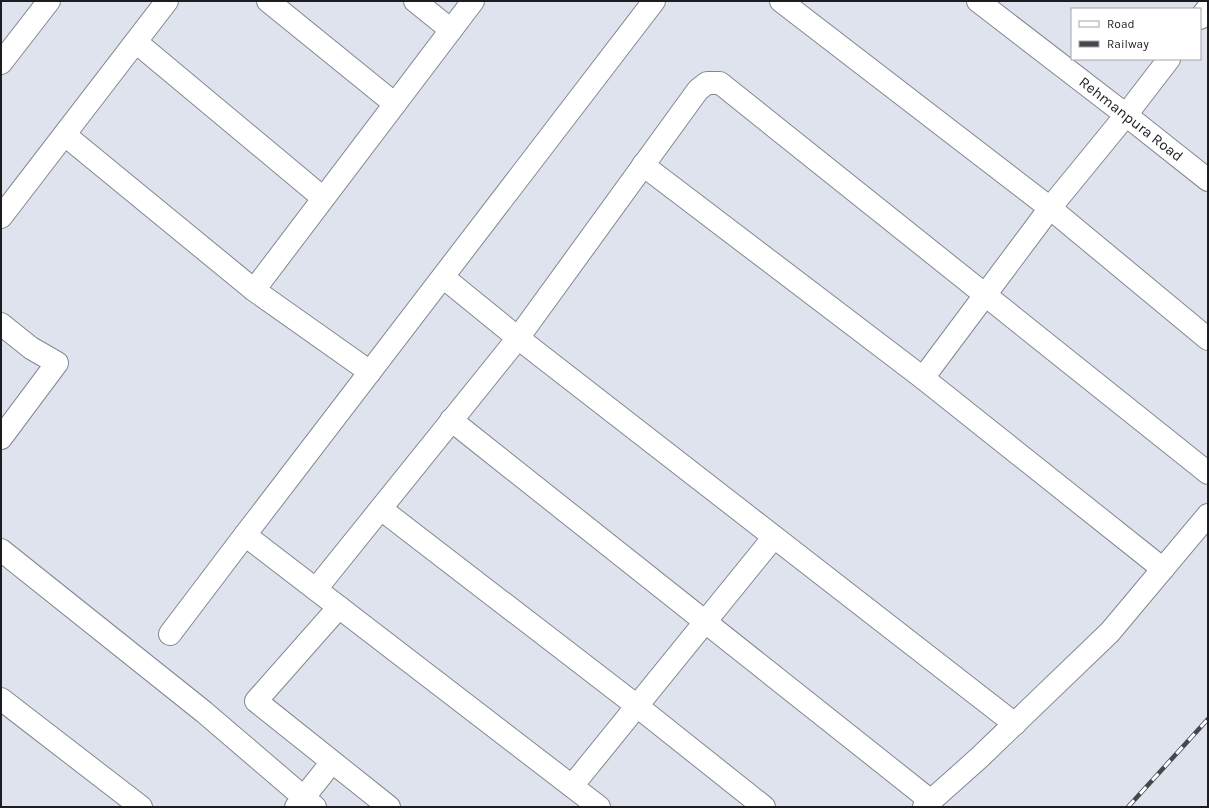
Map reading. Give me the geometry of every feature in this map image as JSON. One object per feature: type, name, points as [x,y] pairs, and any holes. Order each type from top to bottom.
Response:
[{"type":"street","points":[[1,63],[49,1]]},
{"type":"street","points":[[1,217],[167,1]]},
{"type":"street","points":[[268,1],[395,104]]},
{"type":"street","points":[[415,1],[452,30]]},
{"type":"street","points":[[254,290],[473,1]]},
{"type":"street","points":[[170,634],[654,1]]},
{"type":"street","points":[[781,1],[1050,208],[1208,339]]},
{"type":"street","name":"Rehmanpura Road","points":[[978,1],[1208,180]]},
{"type":"street","points":[[1201,17],[1208,8]]},
{"type":"street","points":[[136,42],[323,198]]},
{"type":"street","points":[[923,378],[1050,208],[1126,115],[1168,60]]},
{"type":"street","points":[[316,589],[518,338],[698,90],[707,83],[720,83],[1208,473]]},
{"type":"street","points":[[65,135],[254,290],[370,372]]},
{"type":"street","points":[[643,165],[923,378],[1163,568]]},
{"type":"street","points":[[442,277],[518,338],[1015,724]]},
{"type":"street","points":[[1,324],[31,348],[57,363],[1,438]]},
{"type":"street","points":[[452,420],[705,622],[927,804],[1015,724],[1110,632],[1208,515]]},
{"type":"street","points":[[381,509],[637,706],[764,807]]},
{"type":"street","points":[[245,535],[600,807]]},
{"type":"street","points":[[572,786],[774,537]]},
{"type":"street","points":[[1,550],[204,712],[305,804],[332,762]]},
{"type":"street","points":[[339,607],[256,701],[389,807]]},
{"type":"street","points":[[1,699],[141,807]]},
{"type":"railway","points":[[1128,807],[1208,719]]}]
